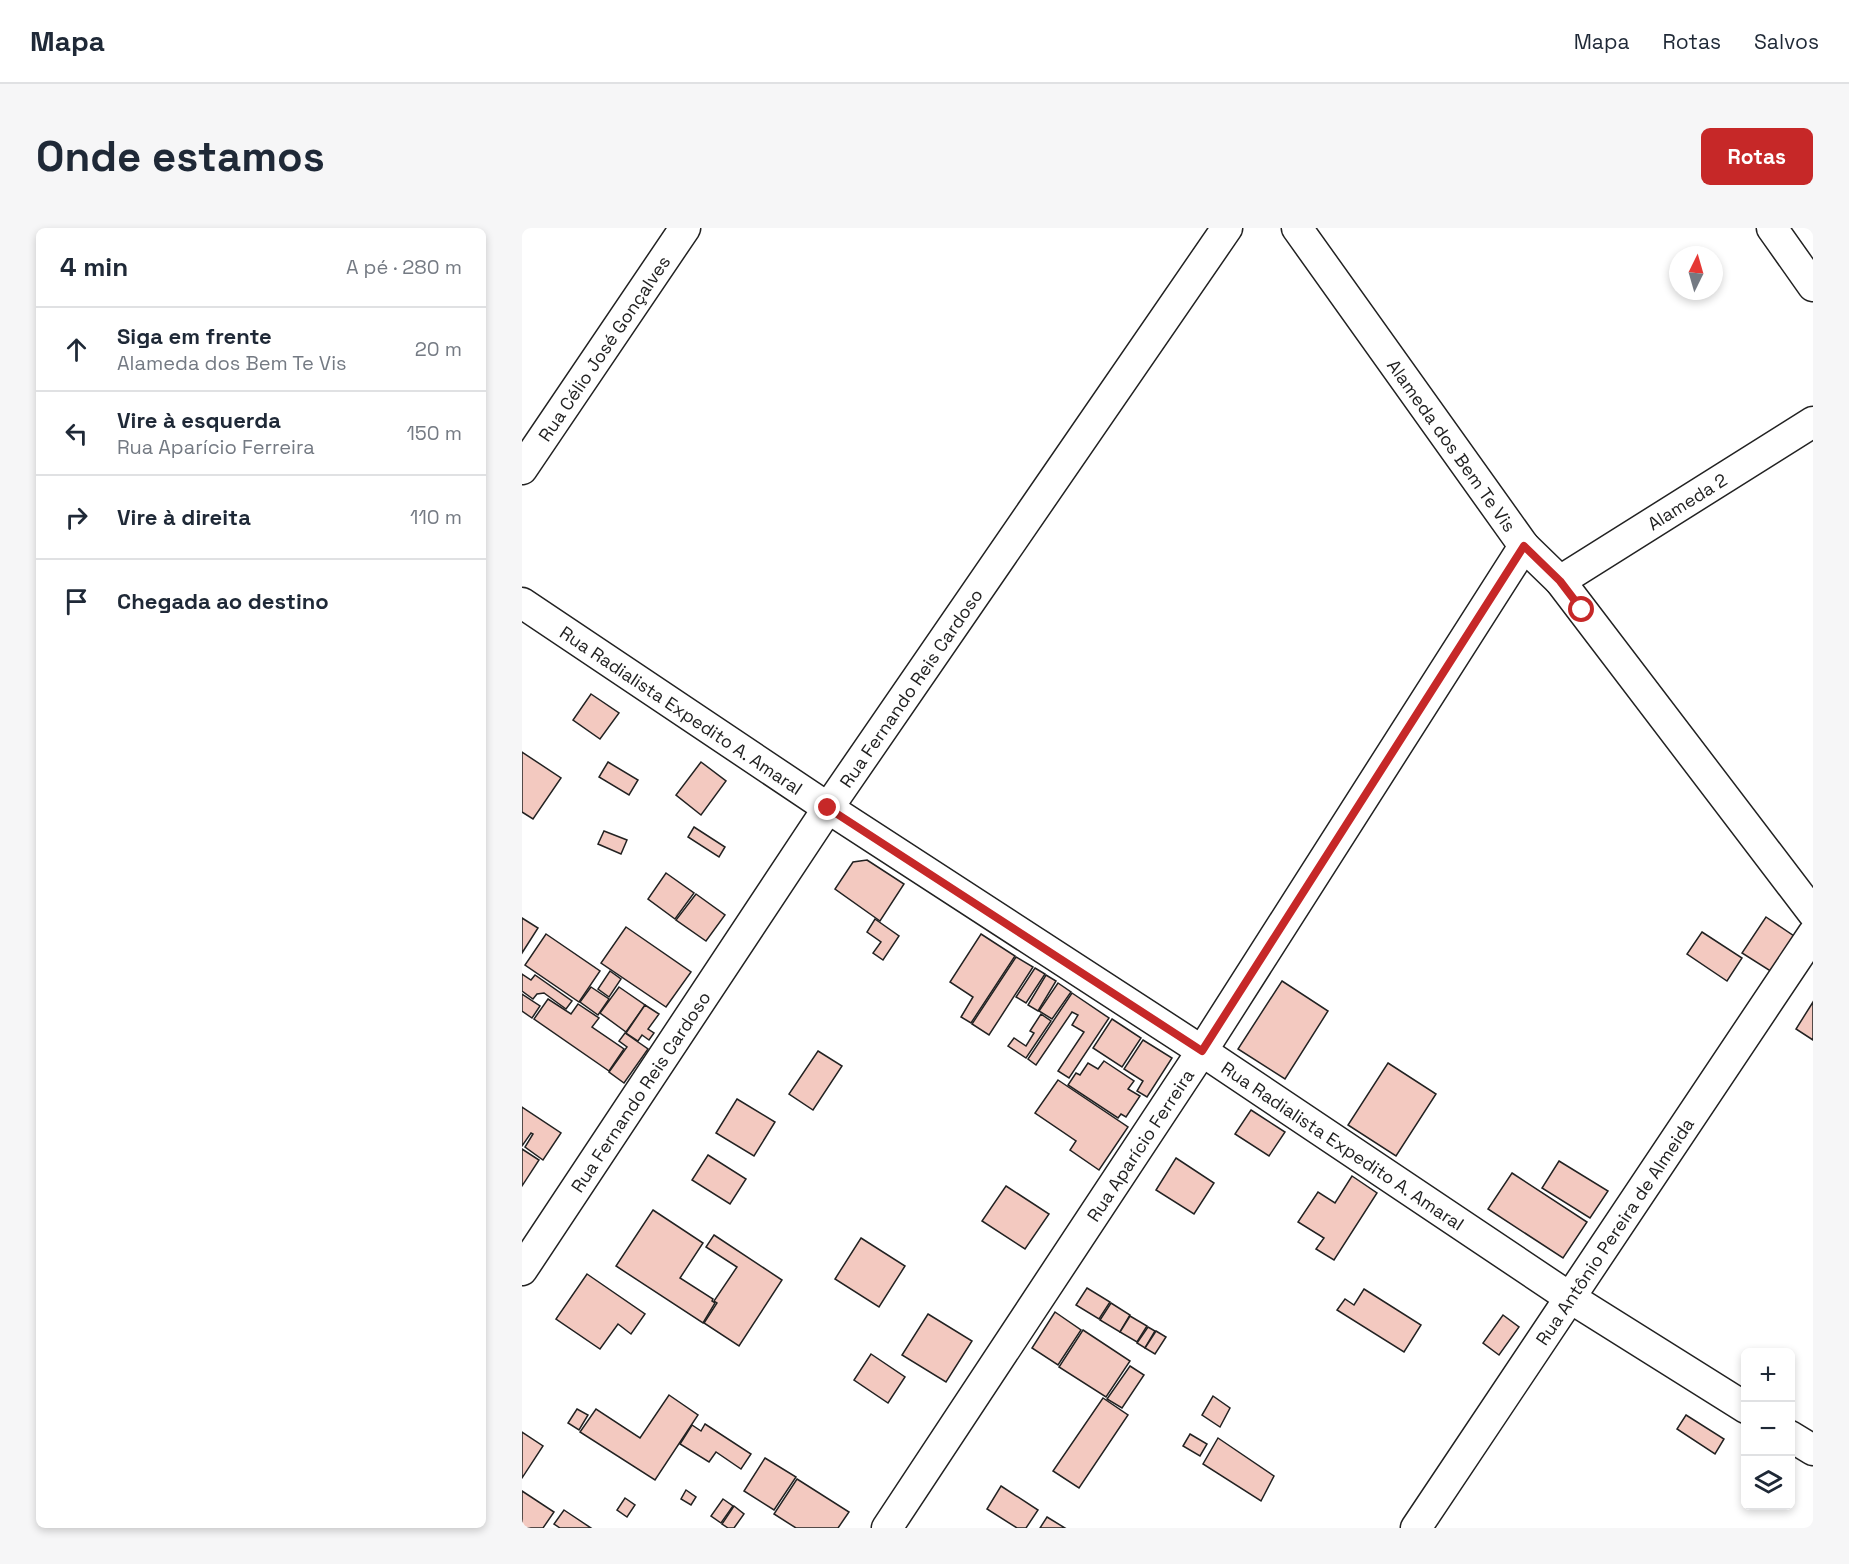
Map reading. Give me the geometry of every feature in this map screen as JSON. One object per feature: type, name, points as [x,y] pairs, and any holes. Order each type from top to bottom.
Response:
[{"type":"street","name":"Rua Célio José Gonçalves","points":[[522,469],[685,228]]},
{"type":"street","name":"Rua Fernando Reis Cardoso","points":[[522,1270],[828,808],[1227,228]]},
{"type":"street","name":"Alameda dos Bem Te Vis","points":[[1297,228],[1524,546],[1560,581],[1813,913]]},
{"type":"street","points":[[1772,228],[1813,286]]},
{"type":"street","name":"Alameda 2","points":[[1560,581],[1813,422]]},
{"type":"street","name":"Rua Aparício Ferreira","points":[[887,1528],[1202,1051],[1524,546]]},
{"type":"street","name":"Rua Radialista Expedito A. Amaral","points":[[522,603],[828,808],[1202,1051],[1569,1297],[1741,1405]]},
{"type":"street","name":"Rua Antônio Pereira de Almeida","points":[[1416,1528],[1813,934]]},
{"type":"street","points":[[1795,1439],[1813,1450]]},
{"type":"building","points":[[591,694],[619,713],[600,739],[573,720]]},
{"type":"building","points":[[522,752],[561,778],[533,819],[522,812]]},
{"type":"building","points":[[608,762],[638,780],[629,795],[599,777]]},
{"type":"building","points":[[701,762],[726,781],[701,815],[676,795]]},
{"type":"building","points":[[694,827],[725,847],[719,857],[688,837]]},
{"type":"building","points":[[604,831],[627,840],[621,854],[598,844]]},
{"type":"building","points":[[867,860],[904,884],[880,921],[835,889],[853,862]]},
{"type":"building","points":[[666,873],[694,893],[675,919],[648,899]]},
{"type":"building","points":[[696,894],[725,915],[706,941],[676,920]]},
{"type":"building","points":[[1766,917],[1794,936],[1772,972],[1742,953]]},
{"type":"building","points":[[522,918],[538,928],[522,953]]},
{"type":"building","points":[[875,919],[899,936],[883,960],[873,953],[881,942],[867,932]]},
{"type":"building","points":[[626,927],[691,972],[666,1007],[601,963]]},
{"type":"building","points":[[1702,932],[1742,958],[1727,981],[1687,954]]},
{"type":"building","points":[[546,934],[600,971],[579,1002],[525,965]]},
{"type":"building","points":[[981,934],[1015,956],[971,1023],[961,1017],[973,997],[950,982]]},
{"type":"building","points":[[1016,957],[1033,967],[989,1035],[972,1024]]},
{"type":"building","points":[[1035,968],[1045,974],[1026,1003],[1016,997]]},
{"type":"building","points":[[610,971],[621,979],[609,997],[598,989]]},
{"type":"building","points":[[522,974],[531,980],[535,975],[572,1001],[566,1009],[544,993],[537,994],[533,999],[522,991]]},
{"type":"building","points":[[1046,975],[1056,981],[1038,1011],[1028,1005]]},
{"type":"building","points":[[1282,981],[1328,1011],[1285,1079],[1238,1049]]},
{"type":"building","points":[[1058,983],[1071,992],[1052,1019],[1039,1011]]},
{"type":"building","points":[[591,987],[609,999],[598,1015],[580,1002]]},
{"type":"building","points":[[619,987],[645,1005],[626,1032],[600,1013]]},
{"type":"building","points":[[1072,993],[1109,1018],[1069,1078],[1058,1071],[1084,1032],[1072,1025],[1078,1015],[1072,1012],[1036,1065],[1028,1059]]},
{"type":"building","points":[[522,994],[540,1006],[532,1018],[522,1011]]},
{"type":"building","points":[[548,999],[571,1014],[578,1004],[599,1018],[592,1027],[624,1049],[609,1071],[534,1019]]},
{"type":"building","points":[[1813,1002],[1813,1040],[1796,1029]]},
{"type":"building","points":[[645,1005],[659,1014],[648,1029],[654,1033],[649,1040],[642,1035],[638,1041],[626,1033]]},
{"type":"building","points":[[1041,1014],[1051,1021],[1026,1058],[1008,1046],[1014,1038],[1026,1046],[1034,1033],[1030,1031]]},
{"type":"building","points":[[1112,1019],[1141,1038],[1122,1067],[1093,1048]]},
{"type":"building","points":[[625,1033],[648,1049],[624,1083],[609,1072],[627,1047],[619,1041]]},
{"type":"building","points":[[1143,1040],[1172,1058],[1147,1097],[1137,1091],[1143,1081],[1124,1069]]},
{"type":"building","points":[[818,1051],[842,1066],[813,1110],[789,1094]]},
{"type":"building","points":[[1104,1061],[1134,1081],[1128,1089],[1140,1096],[1126,1117],[1121,1114],[1118,1118],[1068,1085],[1076,1073],[1080,1075],[1088,1063],[1098,1069]]},
{"type":"building","points":[[1388,1063],[1436,1094],[1396,1156],[1348,1125]]},
{"type":"building","points":[[1058,1080],[1128,1127],[1099,1170],[1070,1150],[1076,1141],[1035,1113]]},
{"type":"building","points":[[737,1099],[775,1122],[754,1156],[716,1133]]},
{"type":"building","points":[[522,1107],[561,1133],[543,1160],[525,1147],[533,1134],[531,1133],[522,1146]]},
{"type":"building","points":[[1251,1110],[1285,1132],[1269,1156],[1235,1134]]},
{"type":"building","points":[[522,1149],[539,1160],[522,1186]]},
{"type":"building","points":[[708,1155],[746,1179],[730,1204],[692,1180]]},
{"type":"building","points":[[1176,1158],[1214,1183],[1194,1214],[1156,1190]]},
{"type":"building","points":[[1559,1161],[1608,1191],[1590,1218],[1542,1188]]},
{"type":"building","points":[[1512,1173],[1587,1222],[1563,1258],[1488,1209]]},
{"type":"building","points":[[1352,1176],[1377,1193],[1334,1260],[1316,1249],[1324,1238],[1298,1222],[1318,1192],[1335,1203]]},
{"type":"building","points":[[1006,1186],[1049,1214],[1025,1249],[982,1221]]},
{"type":"building","points":[[653,1210],[703,1243],[680,1278],[713,1299],[715,1303],[703,1323],[616,1266]]},
{"type":"building","points":[[714,1235],[782,1280],[739,1346],[704,1323],[717,1303],[714,1301],[737,1267],[706,1247]]},
{"type":"building","points":[[861,1238],[905,1266],[879,1307],[835,1279]]},
{"type":"building","points":[[587,1274],[645,1314],[631,1334],[618,1324],[600,1349],[556,1319]]},
{"type":"building","points":[[1087,1288],[1110,1302],[1099,1319],[1076,1305]]},
{"type":"building","points":[[1364,1289],[1421,1325],[1404,1352],[1337,1310],[1345,1299],[1354,1305]]},
{"type":"building","points":[[1111,1303],[1130,1315],[1120,1332],[1100,1320]]},
{"type":"building","points":[[1055,1312],[1081,1330],[1058,1365],[1032,1348]]},
{"type":"building","points":[[928,1314],[972,1341],[946,1382],[902,1355]]},
{"type":"building","points":[[1503,1315],[1519,1327],[1499,1355],[1483,1343]]},
{"type":"building","points":[[1130,1316],[1147,1326],[1137,1342],[1120,1332]]},
{"type":"building","points":[[1148,1327],[1155,1331],[1145,1348],[1137,1343]]},
{"type":"building","points":[[1083,1330],[1130,1361],[1106,1397],[1059,1367]]},
{"type":"building","points":[[1156,1331],[1166,1337],[1155,1354],[1145,1348]]},
{"type":"building","points":[[871,1354],[905,1377],[888,1403],[854,1380]]},
{"type":"building","points":[[1130,1366],[1144,1375],[1122,1408],[1107,1399]]},
{"type":"building","points":[[669,1395],[698,1415],[655,1480],[580,1432],[596,1409],[640,1438]]},
{"type":"building","points":[[1213,1396],[1230,1408],[1220,1427],[1202,1415]]},
{"type":"building","points":[[1103,1398],[1128,1415],[1079,1488],[1053,1471]]},
{"type":"building","points":[[577,1409],[588,1415],[579,1430],[568,1423]]},
{"type":"building","points":[[1686,1415],[1724,1439],[1715,1454],[1677,1429]]},
{"type":"building","points":[[705,1424],[751,1454],[741,1469],[716,1452],[709,1462],[680,1444],[692,1425],[701,1431]]},
{"type":"building","points":[[522,1432],[543,1446],[522,1478]]},
{"type":"building","points":[[1190,1434],[1207,1444],[1200,1456],[1183,1446]]},
{"type":"building","points":[[1218,1438],[1274,1476],[1261,1501],[1203,1464]]},
{"type":"building","points":[[765,1458],[796,1477],[774,1510],[744,1491]]},
{"type":"building","points":[[797,1479],[849,1512],[838,1528],[796,1528],[774,1514]]},
{"type":"building","points":[[1001,1486],[1038,1510],[1026,1528],[1017,1528],[987,1509]]},
{"type":"building","points":[[686,1490],[696,1497],[691,1505],[681,1499]]},
{"type":"building","points":[[522,1491],[554,1512],[543,1528],[522,1528]]},
{"type":"building","points":[[625,1498],[635,1505],[627,1517],[617,1510]]},
{"type":"building","points":[[723,1499],[733,1506],[721,1523],[711,1516]]},
{"type":"building","points":[[734,1506],[744,1514],[734,1528],[728,1528],[722,1524]]},
{"type":"building","points":[[564,1510],[591,1528],[560,1528],[554,1524]]},
{"type":"building","points":[[1047,1517],[1065,1528],[1040,1528]]},
{"type":"route","points":[[828,808],[1202,1051],[1524,546],[1560,581],[1582,610]]}]
